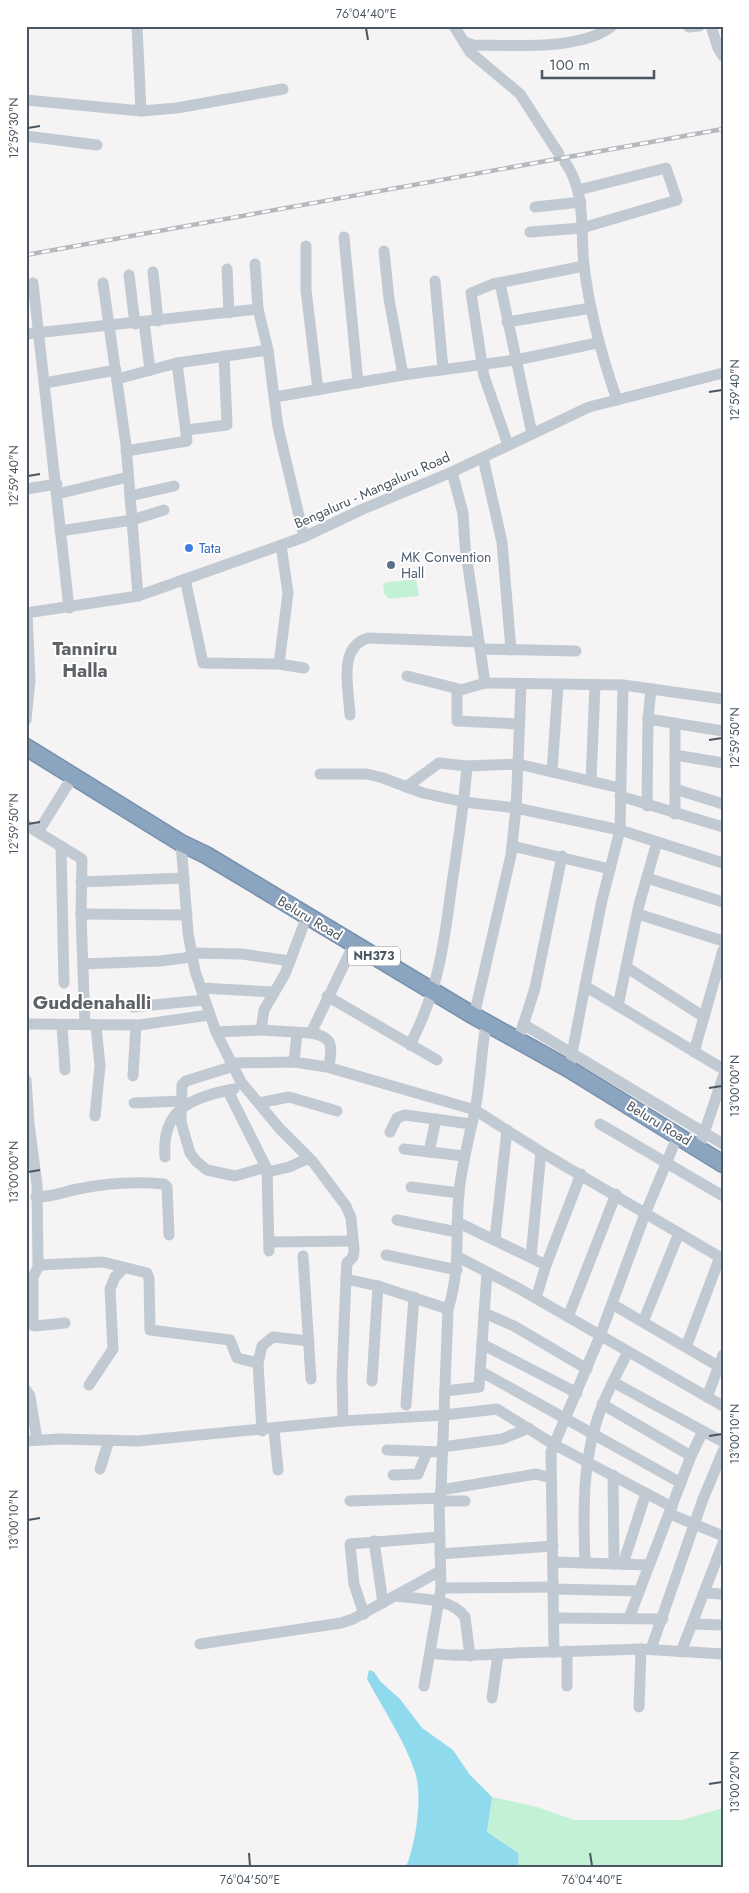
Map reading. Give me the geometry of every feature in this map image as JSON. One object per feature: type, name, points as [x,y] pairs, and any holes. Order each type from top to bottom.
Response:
[{"type":"highway","name":"Beluru Road","points":[[26,747],[181,843],[474,1016],[518,1040],[570,1061],[678,1135],[702,1141],[723,1164]]},
{"type":"street","points":[[138,26],[141,111]]},
{"type":"street","points":[[454,26],[470,52],[520,94],[574,175],[581,202],[584,266],[597,343],[617,400]]},
{"type":"street","points":[[464,42],[473,45],[546,45],[592,37],[612,26]]},
{"type":"street","points":[[711,26],[718,48],[723,56]]},
{"type":"street","points":[[26,100],[141,111],[176,108],[283,89]]},
{"type":"street","points":[[26,136],[97,145]]},
{"type":"street","points":[[530,232],[582,228],[677,200],[666,168],[578,190]]},
{"type":"street","points":[[535,207],[581,202]]},
{"type":"street","points":[[344,237],[358,383]]},
{"type":"street","points":[[306,246],[306,290],[318,390]]},
{"type":"street","points":[[384,251],[389,299],[403,375]]},
{"type":"street","points":[[255,264],[258,309],[268,350],[280,436],[304,537]]},
{"type":"street","points":[[508,445],[484,376],[471,294],[500,283],[584,266]]},
{"type":"street","points":[[227,269],[229,313]]},
{"type":"street","points":[[153,272],[158,321]]},
{"type":"street","points":[[129,274],[150,370]]},
{"type":"street","points":[[435,281],[443,370]]},
{"type":"street","points":[[33,283],[31,306],[39,332],[69,608]]},
{"type":"street","points":[[103,283],[126,451],[138,596]]},
{"type":"street","points":[[500,283],[532,434]]},
{"type":"street","points":[[507,322],[591,308]]},
{"type":"street","points":[[26,334],[258,309]]},
{"type":"street","points":[[274,397],[403,375],[483,366],[597,343]]},
{"type":"street","points":[[45,383],[150,370],[177,363],[268,350]]},
{"type":"street","points":[[186,430],[227,425],[224,356]]},
{"type":"street","points":[[126,451],[187,441],[177,363]]},
{"type":"street","name":"Bengaluru - Mangaluru Road","points":[[26,613],[69,608],[138,596],[185,580],[304,537],[363,509],[452,472],[589,407],[723,373]]},
{"type":"street","points":[[482,458],[502,542],[511,650]]},
{"type":"street","points":[[452,472],[462,514],[464,546],[485,683]]},
{"type":"street","points":[[26,489],[57,489],[128,477]]},
{"type":"street","points":[[130,496],[174,486]]},
{"type":"street","points":[[60,531],[132,520],[164,510]]},
{"type":"street","points":[[279,664],[288,593],[281,545]]},
{"type":"street","points":[[185,580],[203,664],[279,664],[304,668]]},
{"type":"street","points":[[26,613],[30,680],[26,720]]},
{"type":"street","points":[[350,715],[348,657],[358,641],[368,638],[511,650],[576,652]]},
{"type":"street","points":[[407,676],[459,689],[485,683],[623,685],[723,699]]},
{"type":"street","points":[[474,1016],[512,846],[516,808],[521,685]]},
{"type":"street","points":[[552,772],[558,685]]},
{"type":"street","points":[[591,781],[596,685]]},
{"type":"street","points":[[570,1061],[610,869],[620,830],[623,685]]},
{"type":"street","points":[[459,689],[458,722],[520,724]]},
{"type":"street","points":[[647,806],[648,719],[651,689]]},
{"type":"street","points":[[648,719],[723,731]]},
{"type":"street","points":[[675,723],[675,814]]},
{"type":"street","points":[[675,755],[723,763]]},
{"type":"street","points":[[406,787],[439,763],[467,766],[518,764],[591,781],[620,792],[647,806],[723,827]]},
{"type":"street","points":[[410,1045],[434,992],[442,952],[464,802],[467,766]]},
{"type":"street","points":[[320,774],[367,774],[406,787],[464,802],[516,808],[620,830],[723,863]]},
{"type":"street","points":[[38,832],[73,776]]},
{"type":"street","points":[[675,789],[723,804]]},
{"type":"street","points":[[26,825],[82,858],[81,914],[83,964],[91,1026],[100,1066],[95,1116]]},
{"type":"street","points":[[618,1006],[638,914],[657,842]]},
{"type":"street","points":[[181,843],[192,955],[200,988],[216,1032],[246,1088],[309,1158],[346,1206],[351,1218],[353,1257],[347,1263],[346,1279],[342,1377],[343,1422]]},
{"type":"street","points":[[61,846],[64,983]]},
{"type":"street","points":[[512,846],[562,856],[610,869]]},
{"type":"street","points":[[518,1040],[535,988],[562,856]]},
{"type":"street","points":[[81,882],[184,878]]},
{"type":"street","points":[[647,878],[723,902]]},
{"type":"street","points":[[81,914],[187,915]]},
{"type":"street","points":[[638,914],[723,941]]},
{"type":"street","points":[[261,1030],[264,1010],[285,974],[307,916]]},
{"type":"street","points":[[311,1034],[327,996],[354,944]]},
{"type":"street","points":[[694,1052],[723,950]]},
{"type":"street","points":[[83,964],[160,961],[192,955],[242,954],[290,961]]},
{"type":"street","points":[[626,967],[704,1017]]},
{"type":"street","points":[[585,986],[723,1069]]},
{"type":"street","points":[[200,988],[273,992]]},
{"type":"street","points":[[327,996],[437,1060]]},
{"type":"street","points":[[133,1007],[204,1000]]},
{"type":"street","points":[[26,1024],[62,1026],[136,1025],[209,1015]]},
{"type":"street","points":[[424,1686],[441,1588],[440,1496],[448,1309],[455,1288],[457,1270],[459,1193],[464,1156],[475,1110],[485,1030],[488,1024]]},
{"type":"street","points":[[523,1024],[570,1061],[702,1141],[723,1144]]},
{"type":"street","points":[[133,1076],[136,1025]]},
{"type":"street","points":[[62,1026],[65,1070]]},
{"type":"street","points":[[216,1032],[261,1030],[324,1035],[328,1040],[332,1053],[329,1067]]},
{"type":"street","points":[[294,1062],[296,1033]]},
{"type":"street","points":[[309,1158],[267,1170],[235,1176],[208,1170],[190,1153],[181,1122],[184,1083],[233,1064],[294,1062],[329,1067],[475,1110],[541,1152],[616,1194],[645,1214],[722,1258],[686,1347]]},
{"type":"street","points":[[702,1141],[723,1077]]},
{"type":"street","points":[[26,1080],[37,1261],[39,1265],[33,1277],[30,1324],[65,1322]]},
{"type":"street","points":[[165,1157],[165,1138],[172,1116],[182,1105],[206,1094],[246,1088]]},
{"type":"street","points":[[228,1090],[267,1170],[269,1247],[353,1241]]},
{"type":"street","points":[[259,1103],[289,1097],[337,1111]]},
{"type":"street","points":[[134,1103],[182,1105]]},
{"type":"street","points":[[390,1132],[400,1116],[471,1124]]},
{"type":"street","points":[[429,1152],[436,1119]]},
{"type":"street","points":[[600,1124],[723,1196]]},
{"type":"street","points":[[495,1239],[507,1130]]},
{"type":"street","points":[[554,1652],[551,1478],[553,1444],[577,1394],[645,1214],[678,1135]]},
{"type":"street","points":[[404,1149],[464,1156]]},
{"type":"street","points":[[531,1257],[541,1152]]},
{"type":"street","points":[[536,1298],[546,1265],[581,1174]]},
{"type":"street","points":[[33,1195],[54,1197],[73,1190],[107,1183],[136,1181],[164,1184],[167,1187],[169,1235]]},
{"type":"street","points":[[411,1187],[459,1193]]},
{"type":"street","points":[[568,1317],[616,1194]]},
{"type":"street","points":[[398,1220],[457,1227],[495,1239],[546,1265]]},
{"type":"street","points":[[643,1322],[680,1233]]},
{"type":"street","points":[[386,1255],[457,1270]]},
{"type":"street","points":[[303,1256],[311,1380]]},
{"type":"street","points":[[458,1257],[536,1298],[723,1406]]},
{"type":"street","points":[[39,1265],[103,1262],[148,1275],[150,1330],[230,1340],[237,1358],[258,1363]]},
{"type":"street","points":[[89,1385],[113,1349],[110,1288],[115,1277],[124,1268]]},
{"type":"street","points":[[445,1391],[479,1387],[487,1272]]},
{"type":"street","points":[[346,1279],[378,1286],[448,1309]]},
{"type":"street","points":[[372,1381],[378,1286]]},
{"type":"street","points":[[406,1405],[414,1298]]},
{"type":"street","points":[[612,1304],[718,1366]]},
{"type":"street","points":[[484,1313],[514,1326],[587,1369]]},
{"type":"street","points":[[278,1470],[268,1430],[258,1363],[262,1346],[273,1337],[309,1341]]},
{"type":"street","points":[[482,1344],[577,1394]]},
{"type":"street","points":[[585,1563],[584,1525],[587,1461],[593,1432],[602,1404],[628,1352]]},
{"type":"street","points":[[707,1397],[723,1355]]},
{"type":"street","points":[[480,1371],[566,1420],[593,1432],[681,1483]]},
{"type":"street","points":[[613,1382],[723,1442]]},
{"type":"street","points":[[26,1390],[30,1396],[32,1441],[137,1441],[343,1422],[444,1416],[497,1409],[553,1444],[646,1493],[671,1511],[723,1536]]},
{"type":"street","points":[[602,1404],[690,1456]]},
{"type":"street","points":[[387,1450],[427,1452],[442,1450],[502,1439],[530,1428]]},
{"type":"street","points":[[629,1618],[671,1511],[690,1456],[703,1431]]},
{"type":"street","points":[[100,1469],[109,1440]]},
{"type":"street","points":[[393,1475],[418,1474],[427,1452]]},
{"type":"street","points":[[639,1708],[646,1649],[663,1619],[695,1523],[718,1480],[723,1452]]},
{"type":"street","points":[[350,1500],[440,1496],[536,1474],[551,1478]]},
{"type":"street","points":[[612,1475],[618,1564]]},
{"type":"street","points":[[618,1564],[646,1493]]},
{"type":"street","points":[[440,1496],[465,1501]]},
{"type":"street","points":[[364,1614],[354,1584],[349,1547],[354,1543],[439,1536]]},
{"type":"street","points":[[374,1541],[383,1603]]},
{"type":"street","points":[[681,1652],[723,1543]]},
{"type":"street","points":[[440,1554],[553,1546]]},
{"type":"street","points":[[553,1562],[649,1565]]},
{"type":"street","points":[[200,1644],[341,1623],[364,1614],[440,1571]]},
{"type":"street","points":[[441,1588],[554,1588],[639,1591]]},
{"type":"street","points":[[704,1593],[723,1594]]},
{"type":"street","points":[[395,1596],[451,1605],[465,1617],[470,1656]]},
{"type":"street","points":[[554,1618],[663,1619]]},
{"type":"street","points":[[692,1624],[723,1625]]},
{"type":"street","points":[[430,1653],[470,1656],[646,1649],[723,1654]]},
{"type":"street","points":[[567,1652],[567,1686]]},
{"type":"street","points":[[492,1698],[498,1654]]},
{"type":"green space","points":[[416,579],[419,596],[389,599],[384,593],[383,583]]},
{"type":"green space","points":[[492,1797],[537,1807],[574,1820],[682,1820],[723,1808],[723,1867],[519,1867],[518,1853],[487,1832]]},
{"type":"water","points":[[369,1670],[374,1672],[381,1682],[400,1699],[422,1728],[453,1750],[470,1775],[492,1797],[487,1832],[518,1853],[519,1867],[406,1867],[413,1846],[417,1820],[417,1782],[405,1748],[367,1679]]},
{"type":"railway","points":[[26,255],[723,129]]},
{"type":"place","name":"Tata","points":[[189,548]]},
{"type":"place","name":"MK Convention Hall","points":[[391,565]]},
{"type":"district","name":"Tanniru Halla","points":[[85,659]]},
{"type":"district","name":"Guddenahalli","points":[[92,1002]]}]
